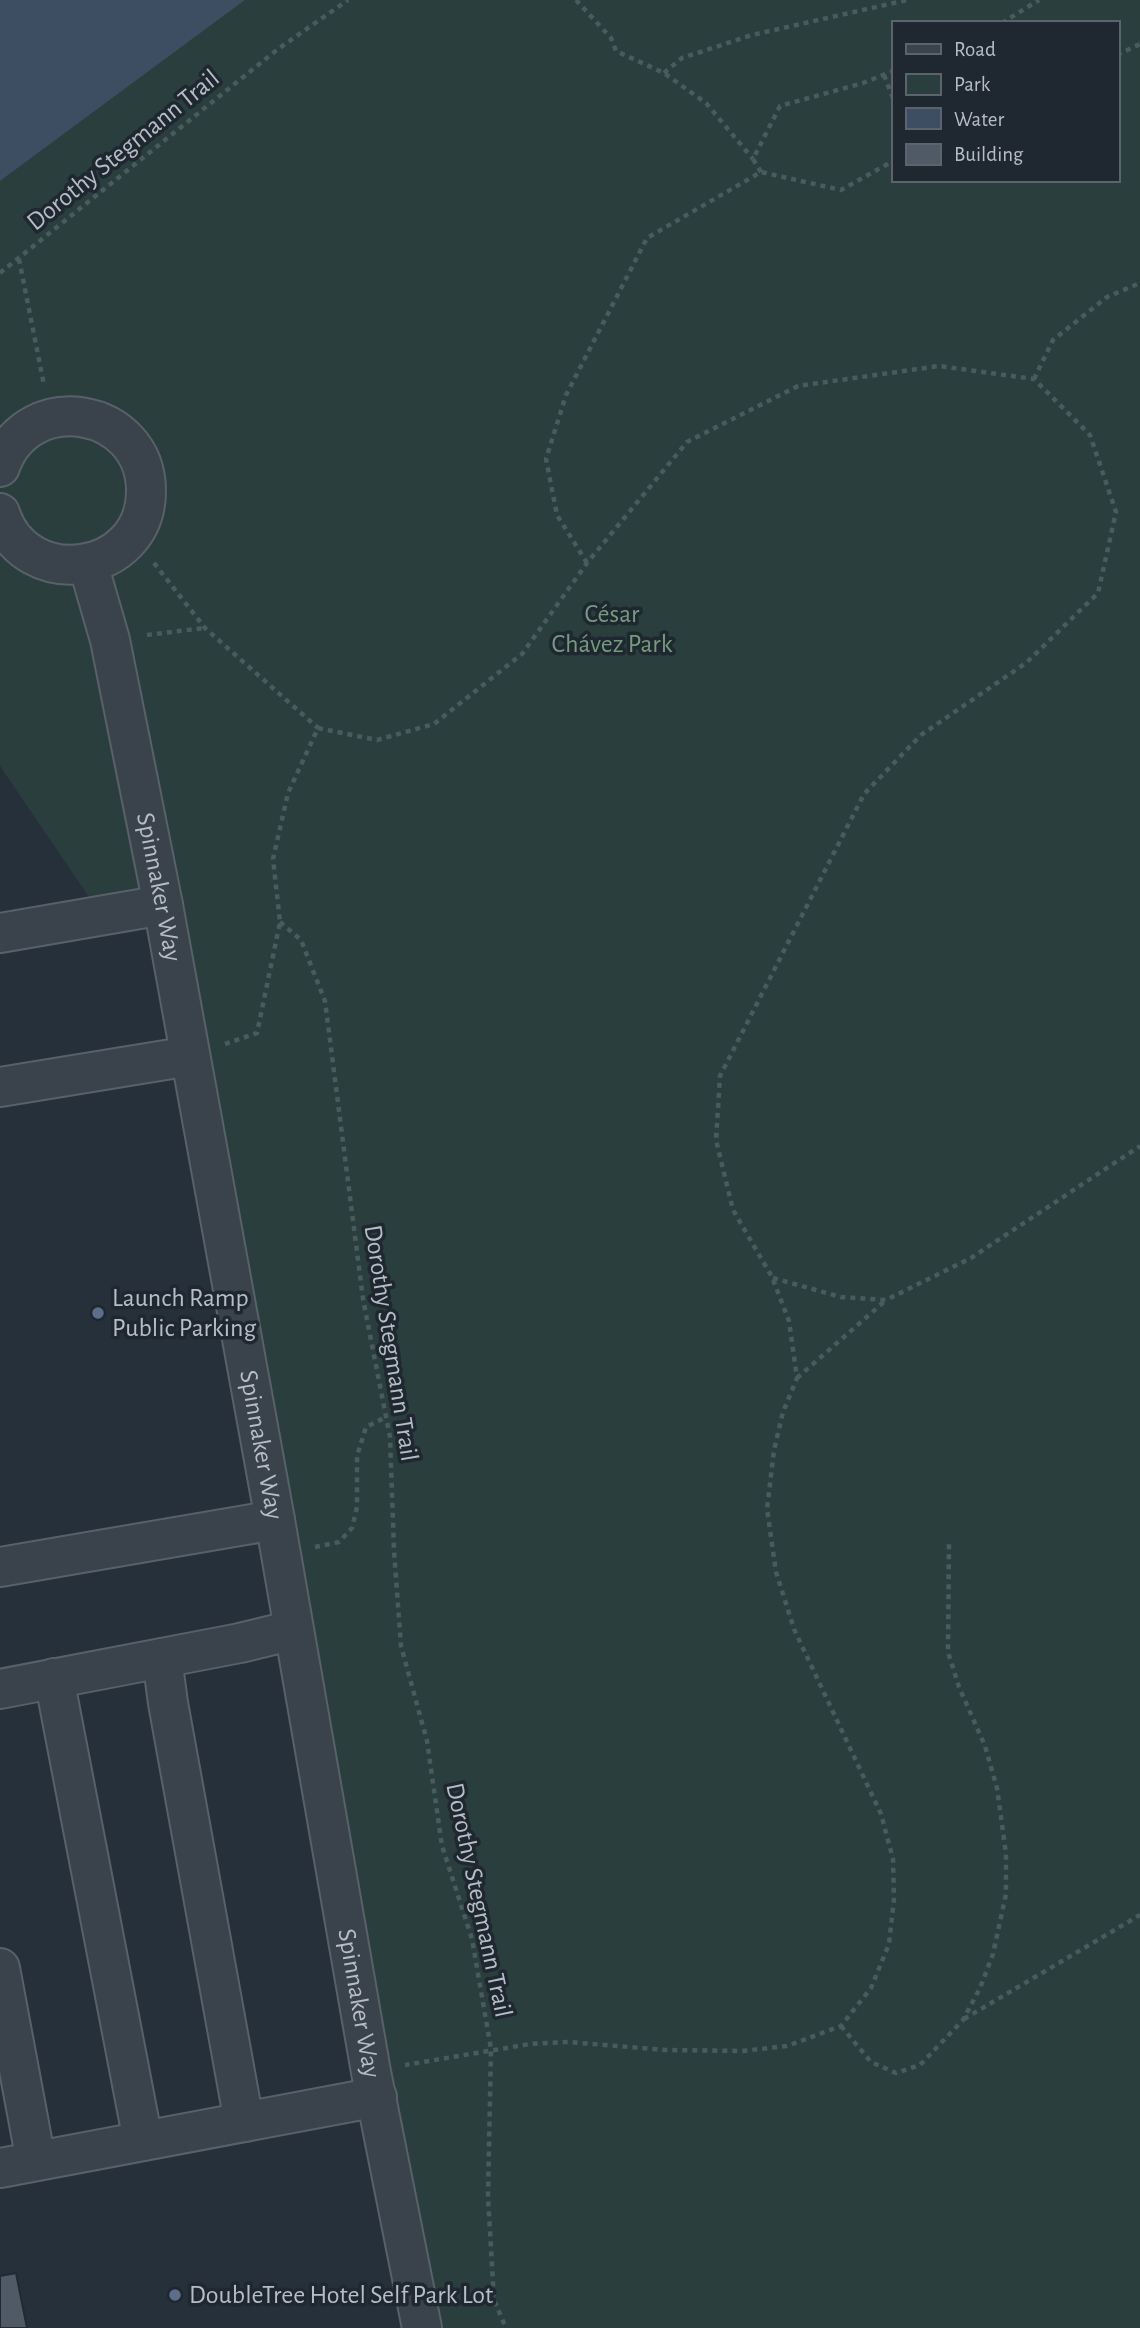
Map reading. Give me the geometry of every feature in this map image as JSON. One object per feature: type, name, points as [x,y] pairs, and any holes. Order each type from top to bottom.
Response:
[{"type":"street","points":[[0,467],[4,455],[16,439],[32,426],[51,418],[74,415],[96,419],[117,431],[133,447],[143,468],[146,491],[142,514],[132,535],[120,548],[105,558],[88,564],[64,566],[39,559],[19,545],[4,524],[0,513]]},
{"type":"street","name":"Spinnaker Way","points":[[88,564],[110,640],[163,905],[374,2084],[422,2328]]},
{"type":"street","points":[[0,933],[163,905]]},
{"type":"street","points":[[0,1087],[191,1056]]},
{"type":"street","points":[[0,1567],[150,1539],[277,1537]]},
{"type":"street","points":[[0,1689],[240,1643],[293,1630]]},
{"type":"street","points":[[162,1658],[244,2122]]},
{"type":"street","points":[[54,1678],[143,2141]]},
{"type":"street","points":[[0,1968],[18,2165],[244,2122],[374,2084]]},
{"type":"path","name":"Dorothy Stegmann Trail","points":[[51,418],[19,259],[278,49],[348,0]]},
{"type":"path","points":[[576,0],[611,38],[616,51],[664,73],[706,103],[761,172]]},
{"type":"path","points":[[664,73],[682,58],[752,35],[907,0]]},
{"type":"path","points":[[1005,21],[1039,0]]},
{"type":"path","points":[[1119,54],[1140,44]]},
{"type":"path","points":[[753,159],[780,106],[863,83],[892,71]]},
{"type":"path","points":[[884,75],[892,95]]},
{"type":"path","points":[[587,563],[557,515],[546,459],[566,395],[647,238],[761,172],[841,190],[892,162]]},
{"type":"path","points":[[0,272],[19,259]]},
{"type":"path","points":[[1034,379],[1053,340],[1107,297],[1140,283]]},
{"type":"path","points":[[132,535],[205,628],[318,728],[377,740],[434,724],[522,654],[587,563],[687,442],[798,386],[939,366],[1034,379],[1090,435],[1116,512],[1098,593],[1026,663],[921,735],[863,794],[720,1076],[716,1140],[733,1210],[772,1278],[789,1321],[797,1378]]},
{"type":"path","points":[[110,640],[205,628]]},
{"type":"path","points":[[191,1056],[257,1033],[280,922],[273,859],[288,793],[318,728]]},
{"type":"path","name":"Dorothy Stegmann Trail","points":[[280,922],[301,940],[325,1002],[363,1299],[390,1437],[401,1646],[427,1741],[442,1846],[472,1939],[491,2049],[489,2210],[494,2300],[506,2328]]},
{"type":"path","points":[[374,2084],[491,2049],[530,2043],[569,2042],[665,2050],[741,2051],[787,2046],[841,2026],[871,1988],[889,1944],[894,1899],[893,1859],[881,1814],[794,1629],[776,1572],[767,1509],[774,1450],[783,1412],[797,1378],[886,1300],[971,1258],[1140,1146]]},
{"type":"path","points":[[772,1278],[841,1297],[886,1300]]},
{"type":"path","points":[[277,1537],[339,1542],[352,1528],[357,1507],[358,1456],[366,1427],[386,1417]]},
{"type":"path","points":[[841,2026],[871,2062],[896,2073],[920,2065],[963,2020],[981,1987],[993,1954],[1006,1894],[1006,1854],[997,1788],[985,1745],[959,1687],[948,1651],[948,1540]]},
{"type":"path","points":[[963,2020],[1140,1915]]},
{"type":"green space","name":"César Chávez Park","points":[[245,0],[1140,0],[1140,2328],[422,2328],[163,905],[102,916],[0,766],[0,181]]},
{"type":"water","points":[[0,0],[245,0],[0,181]]},
{"type":"building","points":[[16,2273],[27,2328],[0,2328],[0,2276]]},
{"type":"place","name":"Launch Ramp Public Parking","points":[[98,1313]]},
{"type":"place","name":"DoubleTree Hotel Self Park Lot","points":[[175,2295]]}]
